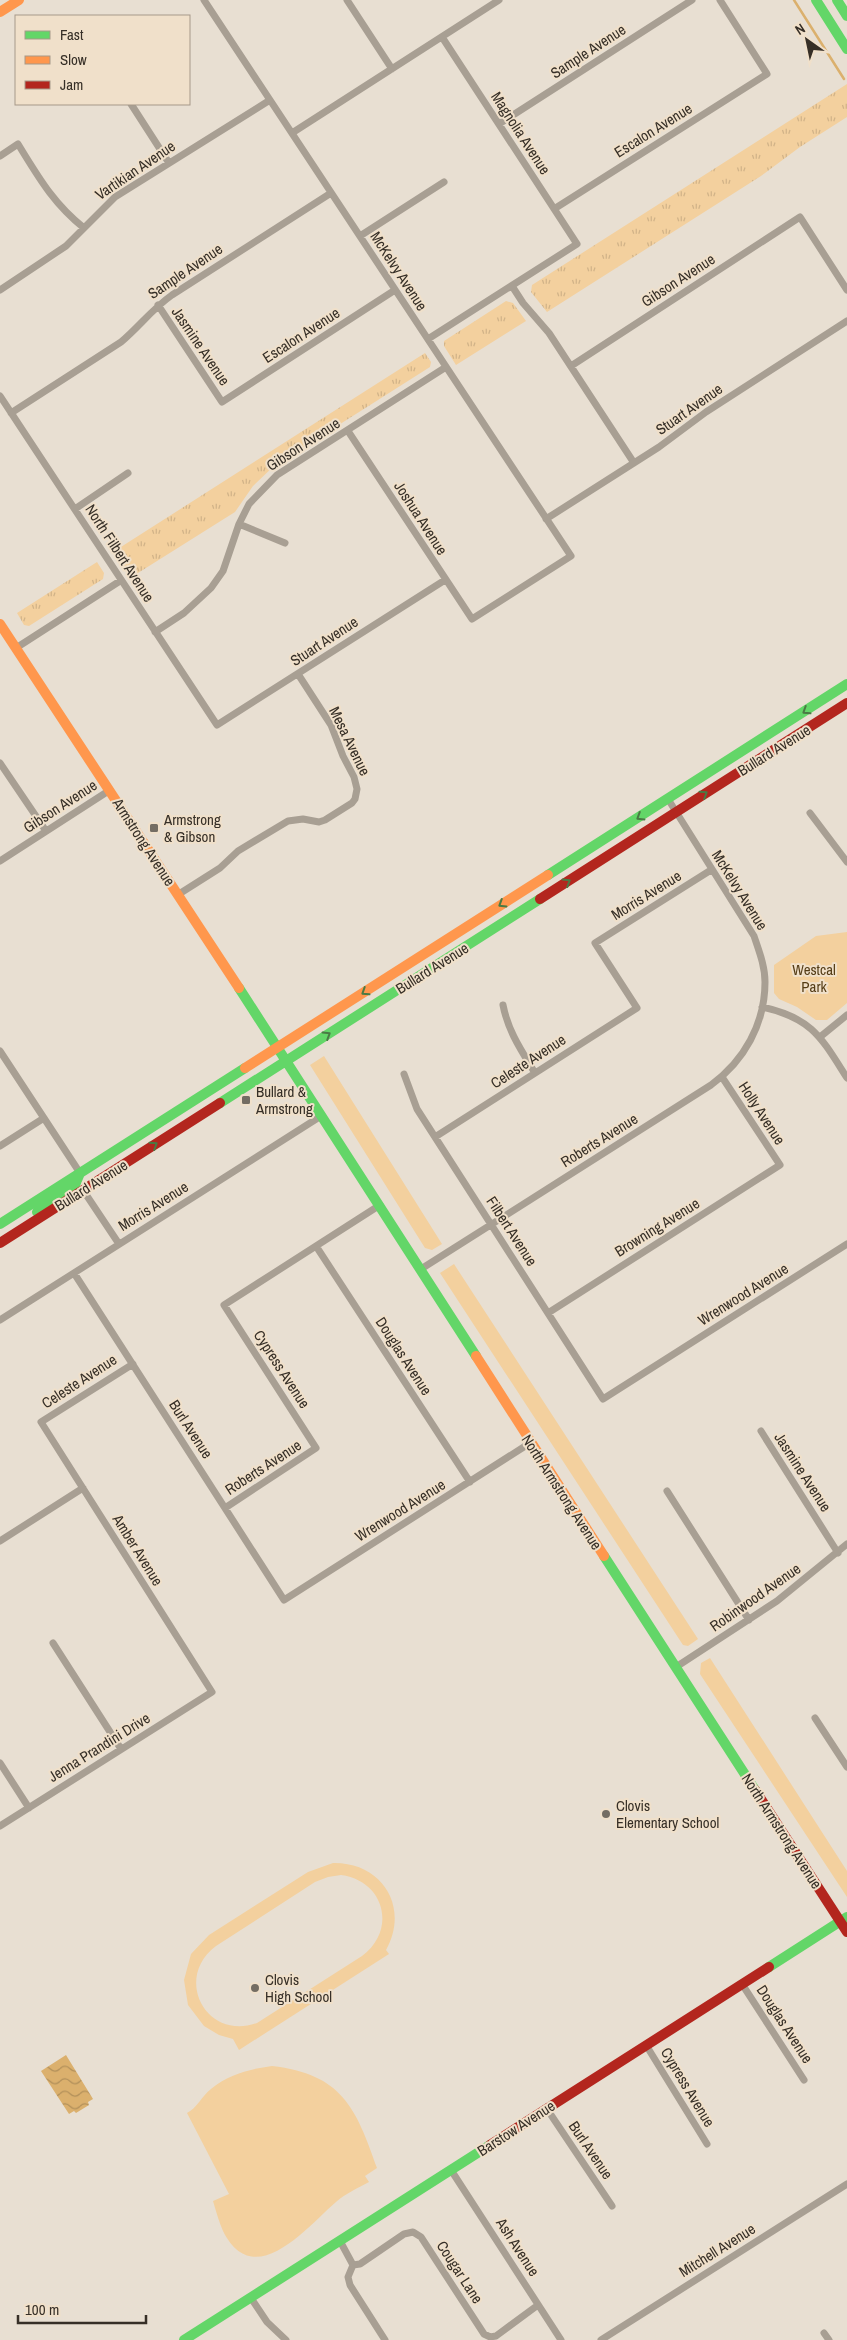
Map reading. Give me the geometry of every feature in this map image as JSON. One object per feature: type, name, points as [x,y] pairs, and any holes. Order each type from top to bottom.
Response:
[{"type":"street","points":[[0,12],[19,0]]},
{"type":"street","name":"McKelvy Avenue","points":[[204,0],[571,556],[472,619]]},
{"type":"street","points":[[347,0],[392,68]]},
{"type":"street","points":[[292,133],[500,0]]},
{"type":"street","name":"Sample Avenue","points":[[498,124],[692,0]]},
{"type":"street","name":"Escalon Avenue","points":[[554,209],[766,74],[720,0]]},
{"type":"street","points":[[816,0],[847,49]]},
{"type":"street","points":[[837,0],[847,16]]},
{"type":"street","name":"Magnolia Avenue","points":[[442,37],[577,244],[512,286]]},
{"type":"street","name":"Vartikian Avenue","points":[[0,290],[66,246],[115,197],[270,100]]},
{"type":"street","points":[[133,105],[169,163]]},
{"type":"street","points":[[0,156],[18,144],[52,197],[61,208],[84,228]]},
{"type":"street","points":[[360,236],[444,182]]},
{"type":"street","name":"Sample Avenue","points":[[11,413],[121,342],[158,305],[331,193]]},
{"type":"street","name":"Gibson Avenue","points":[[571,366],[800,217],[847,290]]},
{"type":"street","points":[[428,339],[512,286],[523,303],[549,333],[634,463]]},
{"type":"street","name":"Escalon Avenue","points":[[222,402],[395,290]]},
{"type":"street","name":"Jasmine Avenue","points":[[158,305],[222,402]]},
{"type":"street","name":"Stuart Avenue","points":[[546,519],[634,463],[726,398],[847,321]]},
{"type":"street","name":"Gibson Avenue","points":[[155,632],[184,613],[211,588],[226,564],[239,524],[249,504],[277,474],[348,431],[446,367]]},
{"type":"street","name":"North Filbert Avenue","points":[[0,396],[120,581],[217,725]]},
{"type":"street","name":"Joshua Avenue","points":[[348,431],[472,619]]},
{"type":"street","points":[[75,509],[128,473]]},
{"type":"street","points":[[239,524],[285,543]]},
{"type":"street","name":"Stuart Avenue","points":[[217,725],[445,580]]},
{"type":"street","points":[[16,648],[120,581]]},
{"type":"street","name":"Armstrong Avenue","points":[[0,624],[286,1061]]},
{"type":"street","name":"Mesa Avenue","points":[[178,894],[220,868],[238,851],[288,821],[303,819],[319,822],[352,803],[355,799],[357,788],[354,777],[330,726],[298,674]]},
{"type":"street","name":"Bullard Avenue","points":[[0,1224],[847,684]]},
{"type":"street","name":"Bullard Avenue","points":[[0,1243],[847,703]]},
{"type":"street","points":[[0,763],[46,831]]},
{"type":"street","name":"Gibson Avenue","points":[[0,861],[110,790]]},
{"type":"street","name":"McKelvy Avenue","points":[[668,799],[754,936],[762,960],[765,982],[762,1007]]},
{"type":"street","points":[[810,813],[847,862]]},
{"type":"street","name":"Morris Avenue","points":[[636,1008],[595,943],[711,870]]},
{"type":"street","points":[[503,1005],[506,1022],[535,1072]]},
{"type":"street","points":[[762,1007],[785,1012],[804,1022],[820,1037],[847,1078]]},
{"type":"street","name":"Roberts Avenue","points":[[421,1269],[722,1077],[735,1064],[748,1046],[762,1007]]},
{"type":"street","name":"Celeste Avenue","points":[[435,1137],[636,1008]]},
{"type":"street","points":[[820,1037],[847,1015]]},
{"type":"street","points":[[0,1050],[80,1173]]},
{"type":"street","name":"North Armstrong Avenue","points":[[286,1061],[421,1269],[530,1443],[844,1919]]},
{"type":"street","name":"Filbert Avenue","points":[[404,1074],[417,1109],[604,1399]]},
{"type":"street","name":"Holly Avenue","points":[[722,1077],[780,1165]]},
{"type":"street","name":"Morris Avenue","points":[[0,1320],[321,1116]]},
{"type":"street","points":[[0,1146],[44,1118]]},
{"type":"street","name":"Browning Avenue","points":[[548,1312],[780,1165]]},
{"type":"street","name":"Bullard Avenue","points":[[17,1232],[42,1209],[75,1185],[80,1173]]},
{"type":"street","points":[[83,1190],[119,1244]]},
{"type":"street","points":[[316,1246],[380,1205]]},
{"type":"street","name":"Wrenwood Avenue","points":[[604,1399],[847,1244]]},
{"type":"street","name":"Cypress Avenue","points":[[316,1246],[224,1305],[316,1448]]},
{"type":"street","name":"Douglas Avenue","points":[[316,1246],[470,1482]]},
{"type":"street","name":"Burl Avenue","points":[[74,1273],[284,1600]]},
{"type":"street","name":"Celeste Avenue","points":[[41,1422],[132,1364]]},
{"type":"street","name":"Amber Avenue","points":[[41,1422],[212,1692]]},
{"type":"street","name":"Jasmine Avenue","points":[[761,1431],[838,1553]]},
{"type":"street","name":"Wrenwood Avenue","points":[[284,1600],[530,1443]]},
{"type":"street","name":"Roberts Avenue","points":[[225,1508],[316,1448]]},
{"type":"street","points":[[0,1541],[83,1488]]},
{"type":"street","points":[[667,1491],[749,1620]]},
{"type":"street","name":"Robinwood Avenue","points":[[676,1667],[749,1620],[807,1579],[847,1544]]},
{"type":"street","points":[[53,1643],[122,1749]]},
{"type":"street","name":"Jenna Prandini Drive","points":[[0,1826],[212,1692]]},
{"type":"street","points":[[815,1718],[847,1767]]},
{"type":"street","points":[[0,1763],[29,1808]]},
{"type":"street","points":[[844,1919],[847,1932]]},
{"type":"street","name":"Barstow Avenue","points":[[185,2340],[844,1919]]},
{"type":"street","name":"Douglas Avenue","points":[[742,1984],[804,2080]]},
{"type":"street","name":"Cypress Avenue","points":[[646,2045],[707,2144]]},
{"type":"street","name":"Burl Avenue","points":[[547,2109],[612,2206]]},
{"type":"street","name":"Ash Avenue","points":[[451,2170],[561,2340]]},
{"type":"street","name":"Mitchell Avenue","points":[[601,2340],[847,2184]]},
{"type":"street","name":"Cougar Lane","points":[[353,2265],[360,2264],[404,2234],[413,2232],[421,2237],[484,2334],[496,2336],[538,2305]]},
{"type":"street","points":[[340,2241],[353,2265],[348,2277],[350,2285],[386,2340]]},
{"type":"street","points":[[251,2298],[267,2322],[286,2340]]},
{"type":"green space","points":[[847,84],[847,117],[800,147],[761,176],[547,312],[531,292],[532,285]]},
{"type":"green space","points":[[506,301],[513,303],[526,321],[456,365],[444,346],[444,341]]},
{"type":"green space","points":[[425,353],[431,362],[430,367],[274,466],[253,486],[235,512],[130,578],[113,552]]},
{"type":"green space","points":[[97,562],[104,573],[103,579],[29,626],[24,625],[17,613]]},
{"type":"green space","name":"Westcal Park","points":[[847,932],[847,1003],[827,1020],[816,1020],[797,1007],[779,999],[774,993],[774,965],[816,936]]},
{"type":"green space","points":[[324,1056],[442,1244],[432,1250],[425,1248],[310,1065]]},
{"type":"green space","points":[[454,1264],[698,1639],[688,1646],[683,1645],[440,1273]]},
{"type":"green space","points":[[710,1658],[847,1871],[847,1897],[700,1674],[701,1663]]},
{"type":"green space","points":[[333,1863],[350,1865],[365,1870],[378,1879],[387,1890],[393,1903],[395,1918],[393,1934],[386,1950],[389,1954],[239,2050],[233,2039],[219,2035],[204,2026],[188,2005],[184,1980],[191,1954],[209,1935],[308,1872]],"holes":[[[341,1875],[356,1879],[368,1887],[376,1896],[381,1908],[382,1921],[380,1933],[373,1945],[362,1956],[257,2023],[239,2026],[223,2023],[210,2015],[201,2003],[197,1989],[197,1974],[203,1959],[216,1946],[315,1882]]]},
{"type":"green space","points":[[272,2066],[296,2070],[315,2077],[330,2086],[343,2098],[362,2128],[377,2168],[365,2176],[369,2182],[340,2199],[296,2239],[265,2256],[250,2256],[236,2249],[223,2231],[213,2201],[229,2194],[187,2113],[211,2089],[232,2076]]},
{"type":"water","points":[[66,2055],[93,2099],[88,2102],[89,2105],[76,2113],[74,2111],[69,2114],[41,2071]]},
{"type":"waterway","points":[[794,0],[844,79]]},
{"type":"traffic: fast","points":[[816,0],[847,49]]},
{"type":"traffic: fast","points":[[837,0],[847,16]]},
{"type":"traffic: fast","points":[[548,875],[847,684]]},
{"type":"traffic: fast","points":[[220,1103],[540,899]]},
{"type":"traffic: fast","points":[[239,988],[476,1356]]},
{"type":"traffic: fast","points":[[0,1224],[245,1068]]},
{"type":"traffic: fast","points":[[37,1212],[75,1185],[80,1173]]},
{"type":"traffic: fast","points":[[604,1556],[755,1790]]},
{"type":"traffic: fast","points":[[769,1967],[847,1917]]},
{"type":"traffic: fast","points":[[184,2340],[490,2145]]},
{"type":"traffic: slow","points":[[0,12],[19,0]]},
{"type":"traffic: slow","points":[[0,624],[239,988]]},
{"type":"traffic: slow","points":[[245,1068],[548,875]]},
{"type":"traffic: slow","points":[[476,1356],[604,1556]]},
{"type":"traffic: jam","points":[[540,899],[847,703]]},
{"type":"traffic: jam","points":[[0,1243],[220,1103]]},
{"type":"traffic: jam","points":[[755,1790],[847,1932]]},
{"type":"traffic: jam","points":[[490,2145],[769,1967]]},
{"type":"place","name":"Armstrong & Gibson","points":[[154,828]]},
{"type":"place","name":"Bullard & Armstrong","points":[[246,1100]]},
{"type":"place","name":"Clovis Elementary School","points":[[606,1814]]},
{"type":"place","name":"Clovis High School","points":[[255,1988]]}]
